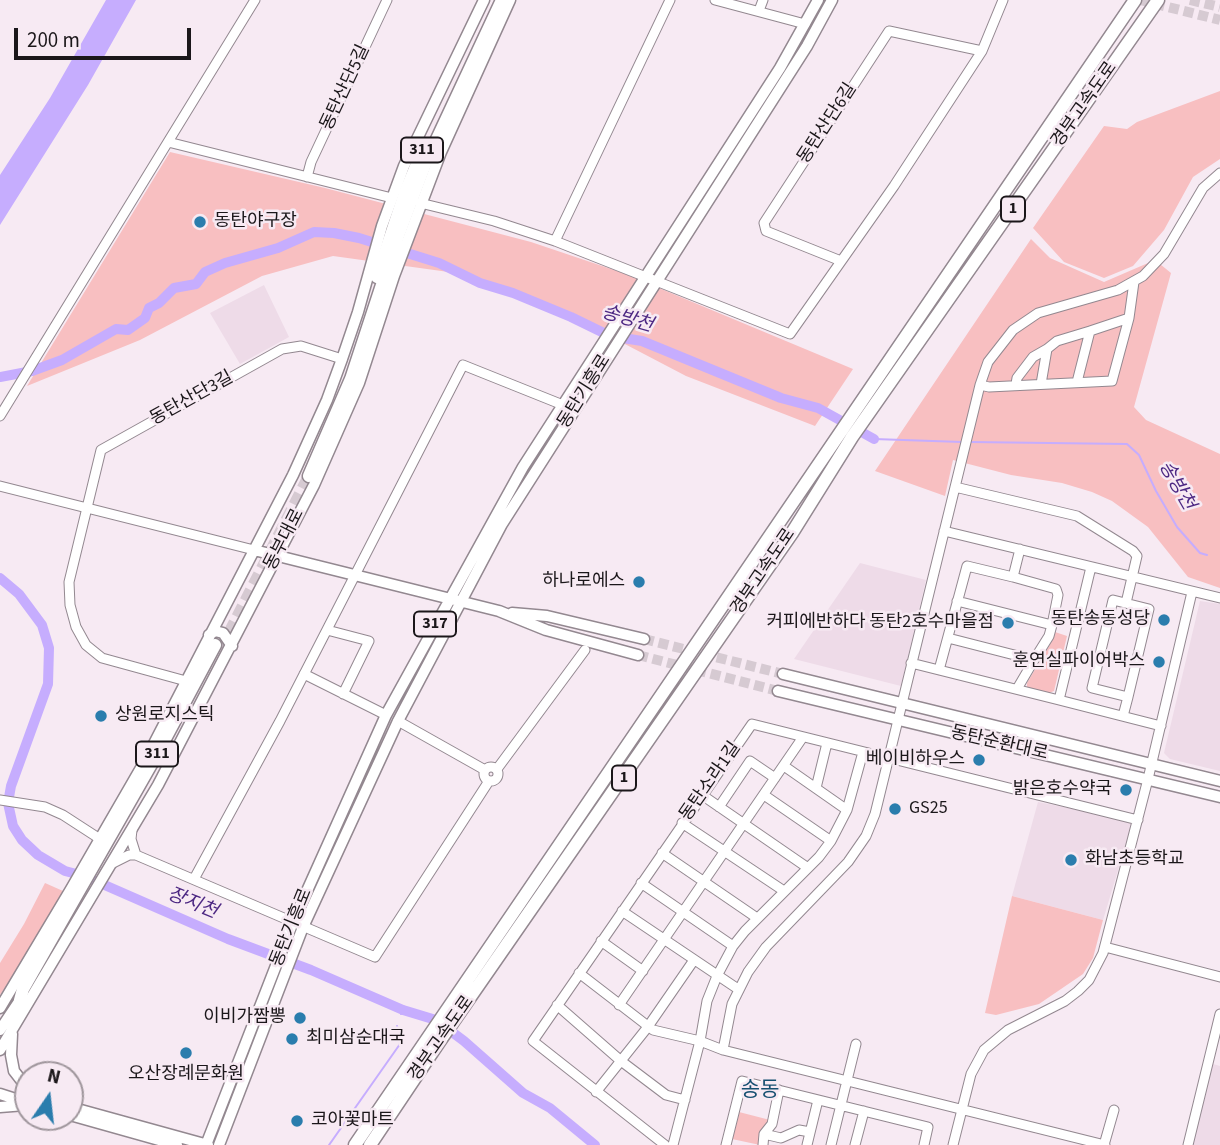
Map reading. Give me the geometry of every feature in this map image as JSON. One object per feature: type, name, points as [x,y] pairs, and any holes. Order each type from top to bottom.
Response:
[{"type":"highway","name":"동부대로","points":[[304,477],[351,379],[395,229],[429,135],[493,0]]},
{"type":"highway","name":"동부대로","points":[[395,229],[502,0]]},
{"type":"highway","points":[[1090,67],[1129,0]]},
{"type":"highway","name":"경부고속도로","points":[[861,414],[1135,0]]},
{"type":"highway","name":"경부고속도로","points":[[455,1009],[771,534],[847,434],[1158,0]]},
{"type":"highway","points":[[424,167],[441,152]]},
{"type":"highway","points":[[395,229],[391,216],[407,172],[404,166]]},
{"type":"highway","name":"경부고속도로","points":[[355,1145],[434,1039],[788,537],[847,434]]},
{"type":"highway","name":"동부대로","points":[[20,1000],[23,989],[102,864],[158,752],[219,643]]},
{"type":"highway","name":"경부고속도로","points":[[370,1145],[434,1039]]},
{"type":"main road","name":"동부대로","points":[[102,864],[100,839],[186,681],[219,643],[277,556],[304,477],[322,412],[388,254],[395,229],[392,198],[404,166],[484,0]]},
{"type":"main road","name":"동부대로","points":[[395,229],[421,203],[441,152],[510,0]]},
{"type":"main road","name":"동탄기흥로","points":[[652,278],[780,68],[818,0]]},
{"type":"main road","name":"동탄기흥로","points":[[298,924],[398,721],[502,524],[615,345],[626,318],[807,47],[832,0]]},
{"type":"main road","name":"동탄기흥로","points":[[219,1145],[298,924],[386,715],[504,499],[603,341],[626,318]]},
{"type":"main road","name":"동부대로","points":[[102,864],[133,829],[158,786],[219,643],[254,550],[304,477]]},
{"type":"main road","points":[[254,550],[499,611],[547,616],[643,639]]},
{"type":"main road","points":[[499,611],[546,630],[638,655]]},
{"type":"main road","name":"동탄순환대로","points":[[783,674],[1220,781]]},
{"type":"main road","name":"동탄순환대로","points":[[778,691],[1220,797]]},
{"type":"main road","points":[[1060,758],[1115,767],[1117,762],[1114,754]]},
{"type":"main road","points":[[1179,787],[1175,780],[1178,774],[1183,772]]},
{"type":"main road","name":"동부대로","points":[[0,1008],[82,894]]},
{"type":"main road","name":"동부대로","points":[[5,1034],[82,894]]},
{"type":"main road","name":"동탄기흥로","points":[[207,1145],[280,973]]},
{"type":"main road","name":"동부대로","points":[[0,1050],[20,1000]]},
{"type":"main road","points":[[5,1034],[14,1070]]},
{"type":"main road","points":[[84,1111],[207,1145]]},
{"type":"main road","points":[[84,1119],[177,1145]]},
{"type":"street","points":[[0,416],[255,0]]},
{"type":"street","name":"동탄산단5길","points":[[307,177],[311,162],[387,0]]},
{"type":"street","points":[[555,241],[670,0]]},
{"type":"street","points":[[715,0],[805,24]]},
{"type":"street","points":[[421,203],[494,221],[555,241],[790,334],[894,186],[982,51],[1003,0]]},
{"type":"street","name":"동탄산단6길","points":[[841,261],[766,230],[764,223],[889,31],[982,51]]},
{"type":"street","points":[[168,142],[392,198]]},
{"type":"street","points":[[723,1050],[732,1004],[738,989],[766,947],[829,883],[858,849],[875,814],[980,385],[988,362],[1013,330],[1030,318],[1048,309],[1118,290],[1135,282],[1164,254],[1195,200],[1220,173]]},
{"type":"street","points":[[980,385],[989,387],[1112,381],[1129,318],[1135,282]]},
{"type":"street","points":[[1016,384],[1017,378],[1033,357],[1057,341],[1129,318]]},
{"type":"street","points":[[1077,382],[1090,331]]},
{"type":"street","name":"동탄산단3길","points":[[186,681],[102,658],[93,653],[81,638],[70,605],[69,582],[101,450],[282,349],[301,346],[342,359]]},
{"type":"street","points":[[1041,384],[1047,349]]},
{"type":"street","points":[[194,879],[304,674],[463,365],[563,405]]},
{"type":"street","points":[[0,486],[254,550]]},
{"type":"street","points":[[955,487],[1077,516],[1133,551],[1138,556],[1126,603]]},
{"type":"street","points":[[944,531],[1220,598]]},
{"type":"street","points":[[1013,577],[1020,550]]},
{"type":"street","points":[[939,670],[967,566],[1013,577],[1056,589],[1058,595],[1049,636],[1017,690]]},
{"type":"street","points":[[1059,700],[1091,567]]},
{"type":"street","points":[[953,1145],[971,1074],[984,1050],[1008,1030],[1078,991],[1089,980],[1105,947],[1192,592]]},
{"type":"street","points":[[957,600],[1052,625]]},
{"type":"street","points":[[1123,716],[1128,697],[1149,609],[1113,600],[1092,688],[1128,697]]},
{"type":"street","points":[[327,630],[369,641],[343,694]]},
{"type":"street","points":[[948,638],[1034,660]]},
{"type":"street","points":[[102,864],[136,855],[375,957],[489,781],[497,778],[497,769],[585,650]]},
{"type":"street","points":[[911,663],[1161,726]]},
{"type":"street","points":[[304,674],[386,715]]},
{"type":"street","points":[[398,721],[485,770]]},
{"type":"street","name":"동탄소라1길","points":[[665,1145],[533,1041],[752,724],[1138,820]]},
{"type":"street","points":[[619,1005],[803,737]]},
{"type":"street","points":[[816,788],[827,743]]},
{"type":"street","points":[[673,1145],[700,1041],[707,1001],[717,976],[733,946],[831,841],[847,810],[863,752]]},
{"type":"street","points":[[719,807],[750,761],[775,778]]},
{"type":"street","points":[[489,781],[484,777],[485,770],[491,766],[497,769]]},
{"type":"street","points":[[784,766],[847,810]]},
{"type":"street","points":[[702,795],[808,868]]},
{"type":"street","points":[[764,795],[831,841]]},
{"type":"street","points":[[0,800],[36,804],[62,815],[100,839]]},
{"type":"street","points":[[682,823],[784,891]]},
{"type":"street","points":[[133,829],[131,839],[136,855]]},
{"type":"street","points":[[662,853],[757,918]]},
{"type":"street","points":[[641,883],[733,946]]},
{"type":"street","points":[[622,911],[738,989]]},
{"type":"street","points":[[601,941],[643,971]]},
{"type":"street","points":[[1105,947],[1220,976]]},
{"type":"street","points":[[596,1092],[647,1028],[694,960]]},
{"type":"street","points":[[579,973],[647,1028],[700,1041],[723,1050],[1104,1145],[1114,1110]]},
{"type":"street","points":[[557,1005],[666,1096],[685,1100]]},
{"type":"street","points":[[1188,1145],[1220,1014]]},
{"type":"street","points":[[831,1145],[856,1044]]},
{"type":"street","points":[[726,1145],[743,1081],[928,1127],[924,1145]]},
{"type":"street","points":[[762,1145],[764,1133],[772,1124],[779,1090]]},
{"type":"street","points":[[807,1145],[818,1100]]},
{"type":"street","points":[[858,1144],[864,1111]]},
{"type":"street","points":[[764,1133],[781,1138],[799,1130],[810,1132]]},
{"type":"shaded area","points":[[106,0],[136,0],[88,85],[0,225],[0,175],[50,98]]},
{"type":"shaded area","points":[[1220,91],[1220,159],[1193,177],[1164,230],[1133,266],[1104,278],[1064,262],[1033,228],[1104,126],[1127,129],[1137,122]]},
{"type":"shaded area","points":[[170,152],[325,188],[531,242],[623,273],[853,369],[815,426],[686,376],[600,331],[463,274],[333,256],[262,276],[140,340],[27,386]]},
{"type":"shaded area","points":[[1031,239],[1050,258],[1104,282],[1155,260],[1171,273],[1134,407],[1146,420],[1220,454],[1220,588],[1188,577],[1148,527],[1112,501],[1092,492],[953,460],[945,496],[875,471]]},
{"type":"shaded area","points":[[264,285],[289,337],[240,364],[210,313]]},
{"type":"shaded area","points":[[860,563],[926,580],[901,686],[794,659]]},
{"type":"shaded area","points":[[1200,601],[1220,604],[1220,771],[1170,759],[1164,753]]},
{"type":"shaded area","points":[[1055,632],[1067,636],[1054,691],[1049,693],[1027,687],[1027,683]]},
{"type":"shaded area","name":"화남초등학교","points":[[1038,802],[1129,820],[1132,824],[1103,920],[1012,896]]},
{"type":"shaded area","points":[[45,883],[63,891],[62,896],[30,953],[0,995],[0,963]]},
{"type":"shaded area","points":[[1012,896],[1103,920],[1093,958],[1083,974],[1039,1004],[996,1015],[985,1013]]},
{"type":"shaded area","points":[[1213,1064],[1220,1066],[1220,1145],[1193,1145]]},
{"type":"shaded area","points":[[739,1112],[770,1120],[760,1145],[732,1139]]},
{"type":"waterway","name":"송방천","points":[[0,377],[32,371],[62,360],[116,329],[128,330],[145,318],[149,308],[159,303],[174,288],[196,284],[205,272],[225,263],[278,248],[314,232],[334,233],[439,263],[480,283],[513,293],[610,336],[642,341],[781,398],[818,408],[874,439]]},
{"type":"waterway","name":"송방천","points":[[874,439],[962,442]]},
{"type":"waterway","name":"송방천","points":[[971,442],[1127,444],[1139,455],[1177,527],[1200,553],[1207,555]]},
{"type":"waterway","name":"장지천","points":[[0,578],[19,594],[42,625],[49,648],[48,684],[11,786],[8,803],[13,826],[22,840],[38,855],[65,871],[84,876],[228,939],[311,970],[403,1010],[436,1020],[523,1093],[550,1108],[595,1145]]},
{"type":"waterway","name":"장지천","points":[[401,1014],[403,1010]]},
{"type":"waterway","points":[[329,1145],[400,1044],[397,1026]]},
{"type":"tunnel","points":[[1140,0],[1220,20]]},
{"type":"tunnel","points":[[1190,0],[1220,7]]},
{"type":"tunnel","points":[[221,649],[309,476]]},
{"type":"tunnel","points":[[644,639],[783,674]]},
{"type":"tunnel","points":[[638,655],[778,691]]},
{"type":"place","name":"동탄야구장","points":[[200,222]]},
{"type":"place","name":"하나로에스","points":[[639,582]]},
{"type":"place","name":"동탄송동성당","points":[[1164,620]]},
{"type":"place","name":"커피에반하다 동탄2호수마을점","points":[[1008,623]]},
{"type":"place","name":"훈연실파이어박스","points":[[1159,662]]},
{"type":"place","name":"상원로지스틱","points":[[101,716]]},
{"type":"place","name":"베이비하우스","points":[[979,760]]},
{"type":"place","name":"밝은호수약국","points":[[1126,790]]},
{"type":"place","name":"GS25","points":[[895,809]]},
{"type":"place","name":"화남초등학교","points":[[1071,860]]},
{"type":"place","name":"이비가짬뽕","points":[[300,1018]]},
{"type":"place","name":"최미삼순대국","points":[[292,1039]]},
{"type":"place","name":"오산장례문화원","points":[[186,1053]]},
{"type":"place","name":"코아꽃마트","points":[[297,1121]]},
{"type":"district","name":"송동","points":[[760,1091]]}]
